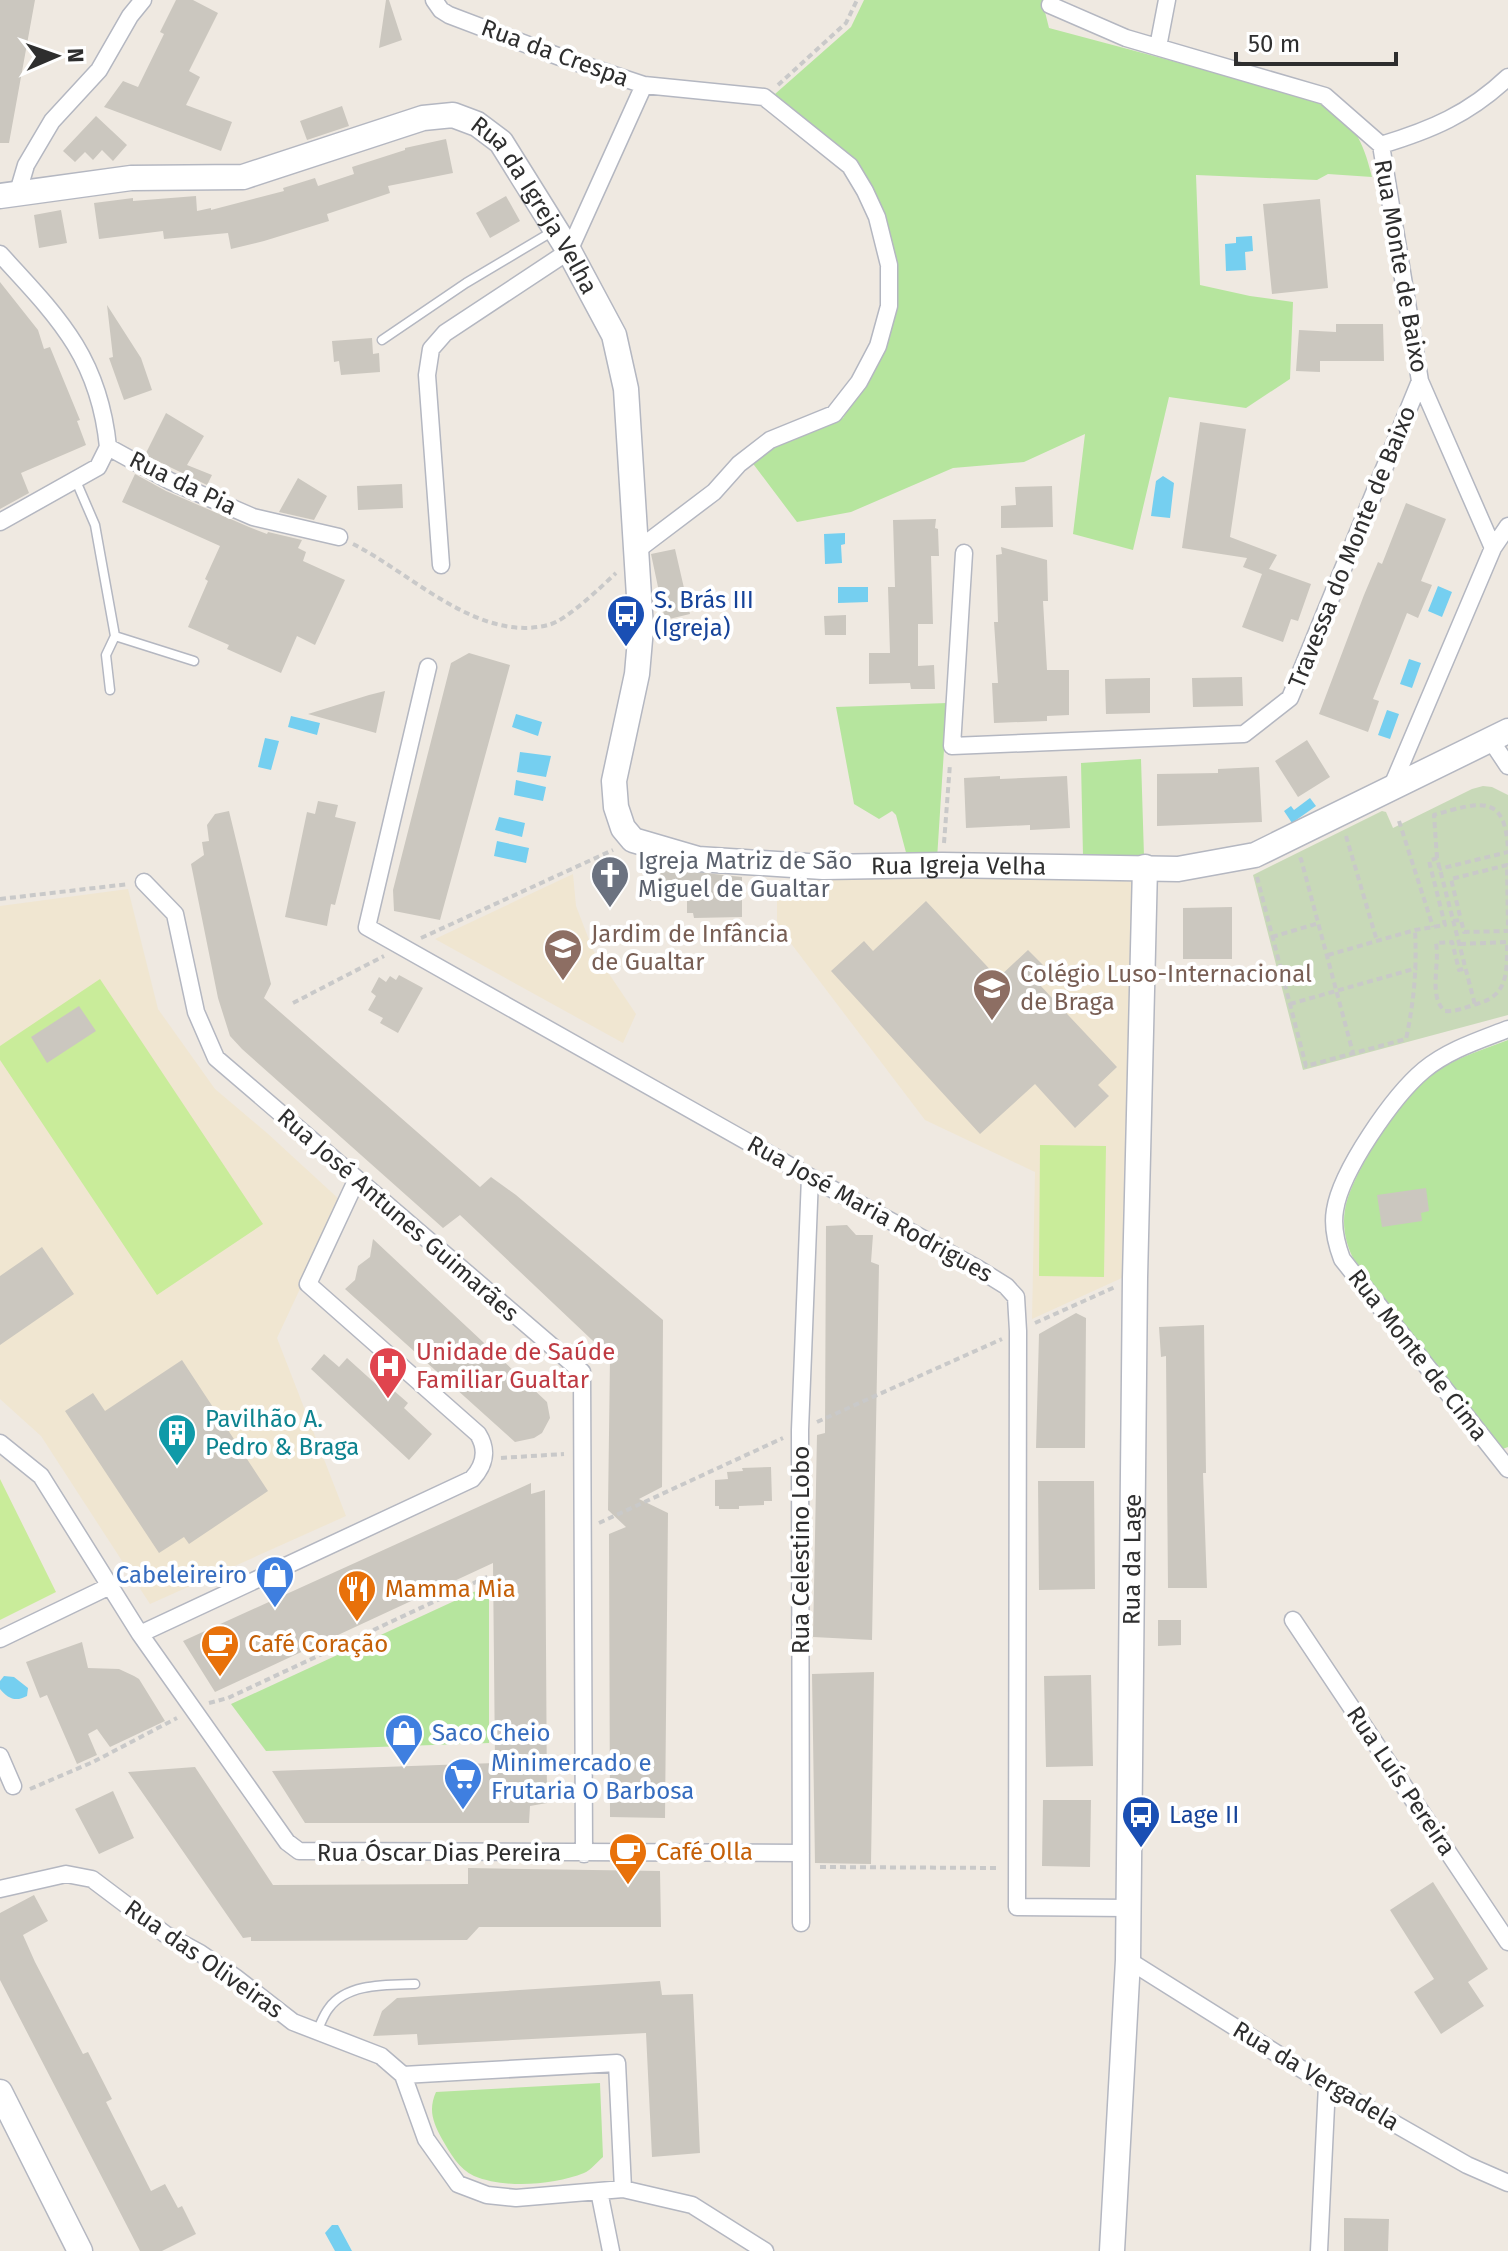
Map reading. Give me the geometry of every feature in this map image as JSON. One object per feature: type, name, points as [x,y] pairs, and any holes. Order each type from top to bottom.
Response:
[{"type":"street","points":[[9,194],[52,121],[99,70],[130,16],[143,0]]},
{"type":"street","name":"Rua da Crespa","points":[[434,0],[449,15],[644,85],[569,251]]},
{"type":"street","points":[[1158,47],[1167,0]]},
{"type":"street","points":[[1050,5],[1126,38],[1325,96],[1381,145]]},
{"type":"street","name":"Rua Monte de Baixo","points":[[1493,548],[1420,381],[1381,145],[1427,131],[1485,100],[1508,77]]},
{"type":"street","points":[[636,551],[714,492],[739,464],[770,440],[834,414],[859,382],[878,346],[889,306],[889,265],[877,217],[850,166],[764,97],[644,85]]},
{"type":"street","name":"Rua da Igreja Velha","points":[[9,194],[131,178],[243,177],[423,118],[453,115],[477,124],[501,142],[569,251],[614,335],[626,389],[641,628],[637,674],[614,781],[623,828],[633,840]]},
{"type":"street","points":[[441,565],[427,375],[431,349],[445,333],[569,251]]},
{"type":"street","name":"Rua da Pia","points":[[0,254],[62,322],[91,371],[106,426],[108,447],[170,481],[253,517],[339,537]]},
{"type":"street","name":"Travessa do Monte de Baixo","points":[[952,746],[1244,734],[1290,698],[1420,381]]},
{"type":"street","points":[[0,522],[98,467],[108,447]]},
{"type":"street","points":[[1392,786],[1493,548],[1508,526]]},
{"type":"street","points":[[952,746],[964,553]]},
{"type":"street","name":"Rua José Maria Rodrigues","points":[[428,667],[367,927],[1006,1286],[1016,1297],[1017,1907],[1128,1908]]},
{"type":"street","points":[[1392,786],[1499,735],[1508,766]]},
{"type":"street","name":"Rua Igreja Velha","points":[[633,840],[698,859],[823,867],[942,865],[1178,869],[1255,855],[1392,786]]},
{"type":"street","name":"Rua da Lage","points":[[1112,2251],[1128,1960],[1135,1278],[1145,867]]},
{"type":"street","name":"Rua José Antunes Guimarães","points":[[144,882],[175,914],[196,1012],[216,1058],[582,1372],[584,1854]]},
{"type":"street","name":"Rua Monte de Cima","points":[[1508,1029],[1453,1052],[1424,1070],[1389,1111],[1351,1165],[1334,1212],[1337,1244],[1342,1259],[1508,1469]]},
{"type":"street","name":"Rua Celestino Lobo","points":[[801,1923],[800,1430],[810,1177]]},
{"type":"street","points":[[140,1634],[472,1479],[482,1466],[483,1444],[478,1434],[308,1284],[356,1181]]},
{"type":"street","name":"Rua Óscar Dias Pereira","points":[[0,1443],[41,1476],[140,1634],[287,1842],[299,1851],[801,1860]]},
{"type":"street","points":[[0,1639],[110,1586]]},
{"type":"street","name":"Rua Luís Pereira","points":[[1293,1620],[1508,1942]]},
{"type":"street","points":[[0,1756],[20,1788]]},
{"type":"street","name":"Rua das Oliveiras","points":[[0,1889],[66,1874],[92,1879],[165,1934],[235,1977],[293,2022],[381,2056],[403,2075]]},
{"type":"street","name":"Rua da Vergadela","points":[[1128,1960],[1327,2085],[1467,2165],[1508,2183]]},
{"type":"street","points":[[623,2189],[617,2063],[403,2075],[426,2139],[458,2184],[487,2195],[516,2198],[623,2189],[692,2205],[765,2251]]},
{"type":"street","points":[[1319,2251],[1327,2085]]},
{"type":"street","points":[[0,2092],[80,2251]]},
{"type":"street","points":[[599,2191],[611,2251]]},
{"type":"lane","points":[[382,340],[466,283],[555,229]]},
{"type":"lane","points":[[76,481],[95,525],[115,636],[106,655],[110,690]]},
{"type":"lane","points":[[115,636],[194,661]]},
{"type":"lane","points":[[316,2032],[330,2007],[346,1992],[415,1984]]},
{"type":"path","points":[[764,97],[846,23],[857,0]]},
{"type":"path","points":[[339,537],[480,621],[518,628],[550,625],[584,602],[616,574],[636,551]]},
{"type":"path","points":[[942,865],[952,746]]},
{"type":"path","points":[[1439,869],[1508,852],[1504,820],[1492,807],[1469,805],[1434,815],[1439,869],[1475,1005]]},
{"type":"path","points":[[1399,821],[1433,927]]},
{"type":"path","points":[[293,1003],[402,947],[633,840]]},
{"type":"path","points":[[1350,847],[1377,941]]},
{"type":"path","points":[[1328,955],[1415,930],[1445,925],[1429,861],[1437,858]]},
{"type":"path","points":[[1290,864],[1301,859],[1353,1053]]},
{"type":"path","points":[[1507,865],[1508,931],[1464,932],[1461,920],[1451,879],[1507,865]]},
{"type":"path","points":[[1267,873],[1256,877],[1306,1066],[1406,1039],[1415,1000],[1415,930]]},
{"type":"path","points":[[0,899],[144,882]]},
{"type":"path","points":[[1453,921],[1461,920]]},
{"type":"path","points":[[1272,937],[1319,923]]},
{"type":"path","points":[[1459,944],[1507,942],[1504,988],[1494,999],[1445,1011],[1437,1002],[1436,943],[1452,942],[1459,970],[1466,968]]},
{"type":"path","points":[[1290,1004],[1417,968]]},
{"type":"path","points":[[582,1531],[1135,1278]]},
{"type":"path","points":[[484,1459],[582,1453]]},
{"type":"path","points":[[20,1788],[93,1762],[170,1723],[191,1707],[228,1698],[491,1575]]},
{"type":"path","points":[[801,1860],[1017,1868]]},
{"type":"shaded area","name":"Jardim de Infância de Gualtar","points":[[573,874],[576,906],[593,950],[636,1014],[623,1043],[435,939]]},
{"type":"shaded area","name":"Colégio Luso-Internacional de Braga","points":[[810,874],[1137,876],[1124,1277],[1032,1319],[1035,1172],[925,1120],[777,925],[777,890],[811,889]]},
{"type":"shaded area","points":[[128,889],[158,1009],[215,1089],[341,1201],[277,1338],[346,1516],[150,1604],[41,1436],[0,1399],[0,906]]},
{"type":"green space","points":[[864,0],[1042,0],[1049,28],[1323,101],[1343,118],[1361,142],[1372,177],[1328,174],[1317,180],[1196,175],[1200,285],[1293,302],[1290,379],[1246,408],[1169,397],[1133,550],[1073,534],[1085,434],[1024,462],[953,468],[851,512],[797,522],[751,461],[787,438],[843,418],[885,348],[894,308],[897,267],[884,210],[866,179],[843,150],[775,94],[851,27]]},
{"type":"green space","points":[[947,703],[937,859],[908,860],[896,815],[892,811],[879,819],[854,804],[836,707]]},
{"type":"green space","points":[[1141,759],[1144,856],[1083,856],[1081,763]]},
{"type":"green space","points":[[1483,786],[1508,795],[1508,1015],[1303,1070],[1253,875],[1382,811],[1386,812],[1393,828]]},
{"type":"green space","points":[[100,979],[263,1224],[157,1295],[0,1060],[0,1046]]},
{"type":"green space","points":[[1508,1040],[1508,1447],[1500,1450],[1353,1258],[1344,1222],[1349,1194],[1369,1154],[1412,1094],[1448,1064]]},
{"type":"green space","points":[[1040,1145],[1106,1146],[1104,1277],[1039,1276]]},
{"type":"green space","points":[[0,1479],[56,1592],[0,1620]]},
{"type":"green space","points":[[489,1585],[489,1743],[266,1751],[231,1704]]},
{"type":"green space","points":[[600,2083],[603,2157],[587,2172],[559,2180],[515,2184],[474,2176],[452,2155],[433,2116],[436,2092]]},
{"type":"water","points":[[1252,236],[1253,251],[1245,252],[1246,270],[1226,271],[1225,244],[1236,243],[1236,237]]},
{"type":"water","points":[[1163,476],[1174,483],[1170,518],[1151,516],[1156,481]]},
{"type":"water","points":[[845,533],[845,544],[841,545],[842,563],[825,564],[824,534]]},
{"type":"water","points":[[1438,586],[1452,592],[1442,617],[1428,611]]},
{"type":"water","points":[[838,587],[868,587],[868,602],[838,603]]},
{"type":"water","points":[[1409,659],[1421,663],[1412,688],[1400,684]]},
{"type":"water","points":[[1387,710],[1399,714],[1390,739],[1378,735]]},
{"type":"water","points":[[516,714],[542,722],[538,736],[512,727]]},
{"type":"water","points":[[291,716],[320,723],[317,735],[288,727]]},
{"type":"water","points":[[265,738],[279,741],[271,770],[258,767]]},
{"type":"water","points":[[520,752],[551,756],[546,777],[517,772]]},
{"type":"water","points":[[516,780],[546,787],[543,801],[514,795]]},
{"type":"water","points":[[1310,798],[1316,806],[1292,823],[1284,811],[1291,806],[1294,810]]},
{"type":"water","points":[[499,817],[525,823],[522,837],[495,830]]},
{"type":"water","points":[[497,841],[529,848],[526,863],[494,856]]},
{"type":"water","points":[[4,1676],[14,1677],[28,1688],[27,1696],[16,1699],[6,1695],[0,1689]]},
{"type":"water","points":[[332,2225],[338,2225],[352,2251],[335,2251],[325,2233]]},
{"type":"building","points":[[0,0],[35,0],[9,143],[0,143]]},
{"type":"building","points":[[176,0],[193,0],[218,13],[189,71],[200,77],[186,105],[232,122],[221,151],[104,107],[123,81],[138,87],[164,34],[160,32]]},
{"type":"building","points":[[386,0],[389,0],[402,40],[379,48]]},
{"type":"building","points":[[342,106],[349,126],[307,140],[300,121]]},
{"type":"building","points":[[96,116],[127,145],[113,161],[102,150],[93,160],[85,152],[75,162],[63,151]]},
{"type":"building","points":[[446,139],[453,173],[388,186],[390,193],[327,214],[329,221],[264,241],[231,249],[228,233],[164,239],[163,231],[99,239],[94,203],[196,196],[197,211],[211,210],[284,191],[283,188],[315,178],[318,186],[354,174],[352,167],[405,148]]},
{"type":"building","points":[[506,196],[520,221],[490,238],[476,213]]},
{"type":"building","points":[[1320,199],[1328,288],[1272,294],[1263,204]]},
{"type":"building","points":[[61,210],[67,243],[39,248],[34,215]]},
{"type":"building","points":[[0,282],[38,330],[44,349],[50,347],[80,420],[77,421],[86,445],[21,473],[29,493],[0,509]]},
{"type":"building","points":[[107,305],[141,358],[152,390],[124,400],[109,358],[113,357]]},
{"type":"building","points":[[1336,324],[1383,324],[1384,361],[1320,361],[1320,372],[1296,371],[1299,330],[1336,332]]},
{"type":"building","points":[[372,338],[373,354],[379,353],[380,372],[341,375],[339,361],[334,362],[332,341]]},
{"type":"building","points":[[166,413],[204,436],[187,465],[212,475],[207,485],[145,455]]},
{"type":"building","points":[[1200,422],[1246,429],[1230,537],[1277,555],[1269,569],[1311,584],[1298,621],[1291,619],[1283,642],[1242,627],[1262,574],[1243,567],[1247,558],[1182,548]]},
{"type":"building","points":[[135,474],[249,527],[267,534],[302,540],[298,548],[306,552],[303,561],[345,580],[315,645],[297,636],[281,673],[227,649],[229,645],[188,627],[220,546],[122,502]]},
{"type":"building","points":[[298,478],[327,496],[314,520],[279,512]]},
{"type":"building","points":[[402,484],[403,508],[358,510],[357,486]]},
{"type":"building","points":[[1052,486],[1053,527],[1001,528],[1001,506],[1016,505],[1015,487]]},
{"type":"building","points":[[1406,503],[1446,519],[1421,581],[1432,585],[1418,618],[1407,613],[1373,699],[1379,701],[1368,732],[1319,714],[1364,595],[1378,562],[1382,564]]},
{"type":"building","points":[[936,519],[939,556],[931,556],[933,624],[918,624],[918,666],[934,665],[935,689],[911,689],[910,683],[869,684],[869,653],[890,653],[888,587],[895,587],[893,520]]},
{"type":"building","points":[[1001,547],[1047,560],[1048,601],[1043,601],[1047,670],[1069,670],[1069,715],[1047,716],[1047,721],[994,723],[992,683],[998,683],[994,622],[998,622],[996,555],[1002,554]]},
{"type":"building","points":[[675,549],[690,614],[665,620],[651,554]]},
{"type":"building","points":[[846,615],[846,635],[825,635],[824,616]]},
{"type":"building","points":[[469,653],[510,665],[440,920],[394,911],[393,890],[451,663]]},
{"type":"building","points":[[1242,677],[1243,706],[1193,707],[1192,678]]},
{"type":"building","points":[[1150,678],[1150,713],[1106,714],[1105,679]]},
{"type":"building","points":[[385,691],[376,733],[308,714],[369,695]]},
{"type":"building","points":[[1307,740],[1330,777],[1298,797],[1275,761]]},
{"type":"building","points":[[1259,767],[1262,822],[1157,826],[1157,774],[1218,773],[1218,769]]},
{"type":"building","points":[[1000,776],[1000,779],[1067,776],[1070,828],[1030,830],[1030,825],[966,828],[964,778]]},
{"type":"building","points":[[318,801],[338,805],[335,817],[356,822],[327,926],[285,917],[307,812],[315,814]]},
{"type":"building","points":[[229,811],[271,984],[264,998],[480,1187],[491,1177],[516,1195],[663,1320],[662,1487],[639,1499],[668,1513],[665,1818],[610,1817],[609,1534],[626,1527],[608,1510],[610,1357],[460,1215],[443,1228],[230,1036],[218,998],[191,864],[204,855],[202,842],[209,841],[207,825],[215,814]]},
{"type":"building","points":[[650,867],[742,877],[742,917],[694,918],[693,913],[687,913],[687,901],[650,901]]},
{"type":"building","points":[[926,901],[998,978],[1028,950],[1050,972],[1038,983],[1117,1067],[1098,1085],[1109,1096],[1075,1128],[1035,1084],[980,1134],[831,971],[864,941],[873,951]]},
{"type":"building","points":[[1232,907],[1232,959],[1183,959],[1183,908]]},
{"type":"building","points":[[399,975],[423,988],[398,1033],[380,1023],[383,1018],[368,1010],[376,996],[371,992],[379,977],[386,982],[390,976],[396,980]]},
{"type":"building","points":[[79,1006],[96,1031],[47,1063],[31,1037]]},
{"type":"building","points":[[1426,1188],[1429,1211],[1421,1213],[1422,1221],[1382,1227],[1377,1195]]},
{"type":"building","points":[[847,1225],[856,1235],[873,1235],[871,1262],[879,1265],[872,1640],[813,1637],[817,1435],[825,1433],[826,1226]]},
{"type":"building","points":[[373,1239],[547,1402],[550,1418],[542,1433],[515,1442],[345,1289],[355,1280],[358,1266],[370,1257]]},
{"type":"building","points":[[42,1247],[74,1294],[0,1345],[0,1276]]},
{"type":"building","points":[[1076,1313],[1086,1318],[1085,1448],[1036,1448],[1039,1334]]},
{"type":"building","points":[[1204,1325],[1206,1473],[1203,1473],[1207,1588],[1168,1588],[1166,1356],[1161,1357],[1159,1327]]},
{"type":"building","points":[[324,1354],[339,1367],[347,1358],[388,1395],[392,1389],[408,1403],[404,1408],[432,1434],[409,1460],[311,1369]]},
{"type":"building","name":"Pavilhão A. Pedro & Braga","points":[[182,1360],[268,1491],[189,1544],[184,1537],[159,1553],[65,1411],[93,1393],[105,1411]]},
{"type":"building","points":[[771,1467],[772,1501],[764,1501],[764,1505],[739,1506],[739,1509],[719,1509],[715,1506],[715,1480],[728,1479],[727,1472],[743,1471],[742,1468]]},
{"type":"building","points":[[1038,1481],[1094,1481],[1095,1589],[1039,1590]]},
{"type":"building","points":[[531,1483],[531,1494],[545,1490],[547,1803],[530,1806],[529,1823],[305,1823],[272,1771],[495,1763],[493,1563],[215,1692],[183,1641]]},
{"type":"building","points":[[1158,1620],[1181,1620],[1181,1645],[1158,1646]]},
{"type":"building","points":[[82,1642],[88,1668],[119,1669],[139,1679],[165,1721],[110,1747],[97,1729],[88,1734],[97,1755],[77,1764],[47,1695],[40,1698],[26,1662]]},
{"type":"building","points":[[874,1672],[871,1864],[815,1863],[812,1674]]},
{"type":"building","points":[[1091,1675],[1093,1766],[1046,1767],[1044,1676]]},
{"type":"building","points":[[195,1767],[273,1885],[468,1884],[468,1868],[660,1871],[661,1927],[479,1927],[467,1940],[251,1941],[251,1937],[243,1938],[128,1772]]},
{"type":"building","points":[[113,1791],[134,1838],[99,1854],[75,1809]]},
{"type":"building","points":[[1043,1800],[1091,1800],[1090,1867],[1042,1866]]},
{"type":"building","points":[[1433,1882],[1488,1969],[1468,1982],[1484,2006],[1441,2034],[1414,1992],[1434,1979],[1390,1910]]},
{"type":"building","points":[[34,1895],[48,1921],[23,1935],[35,1962],[83,2054],[88,2052],[112,2099],[106,2102],[151,2191],[165,2184],[178,2208],[182,2206],[196,2234],[162,2251],[140,2251],[0,1980],[0,1913]]},
{"type":"building","points":[[660,1981],[662,1995],[693,1994],[700,2153],[652,2157],[646,2033],[418,2045],[417,2034],[373,2036],[382,2011],[397,1998]]},
{"type":"building","points":[[1344,2218],[1389,2219],[1388,2251],[1344,2251]]},
{"type":"place","name":"S. Brás III (Igreja)","points":[[626,648]]},
{"type":"place","name":"Igreja Matriz de São Miguel de Gualtar","points":[[610,909]]},
{"type":"place","name":"Jardim de Infância de Gualtar","points":[[563,982]]},
{"type":"place","name":"Colégio Luso-Internacional de Braga","points":[[992,1022]]},
{"type":"place","name":"Unidade de Saúde Familiar Gualtar","points":[[388,1400]]},
{"type":"place","name":"Pavilhão A. Pedro & Braga","points":[[177,1467]]},
{"type":"place","name":"Cabeleireiro","points":[[275,1609]]},
{"type":"place","name":"Mamma Mia","points":[[357,1623]]},
{"type":"place","name":"Café Coração","points":[[220,1678]]},
{"type":"place","name":"Saco Cheio","points":[[404,1767]]},
{"type":"place","name":"Minimercado e Frutaria O Barbosa","points":[[463,1811]]},
{"type":"place","name":"Lage II","points":[[1141,1849]]},
{"type":"place","name":"Café Olla","points":[[628,1886]]}]
